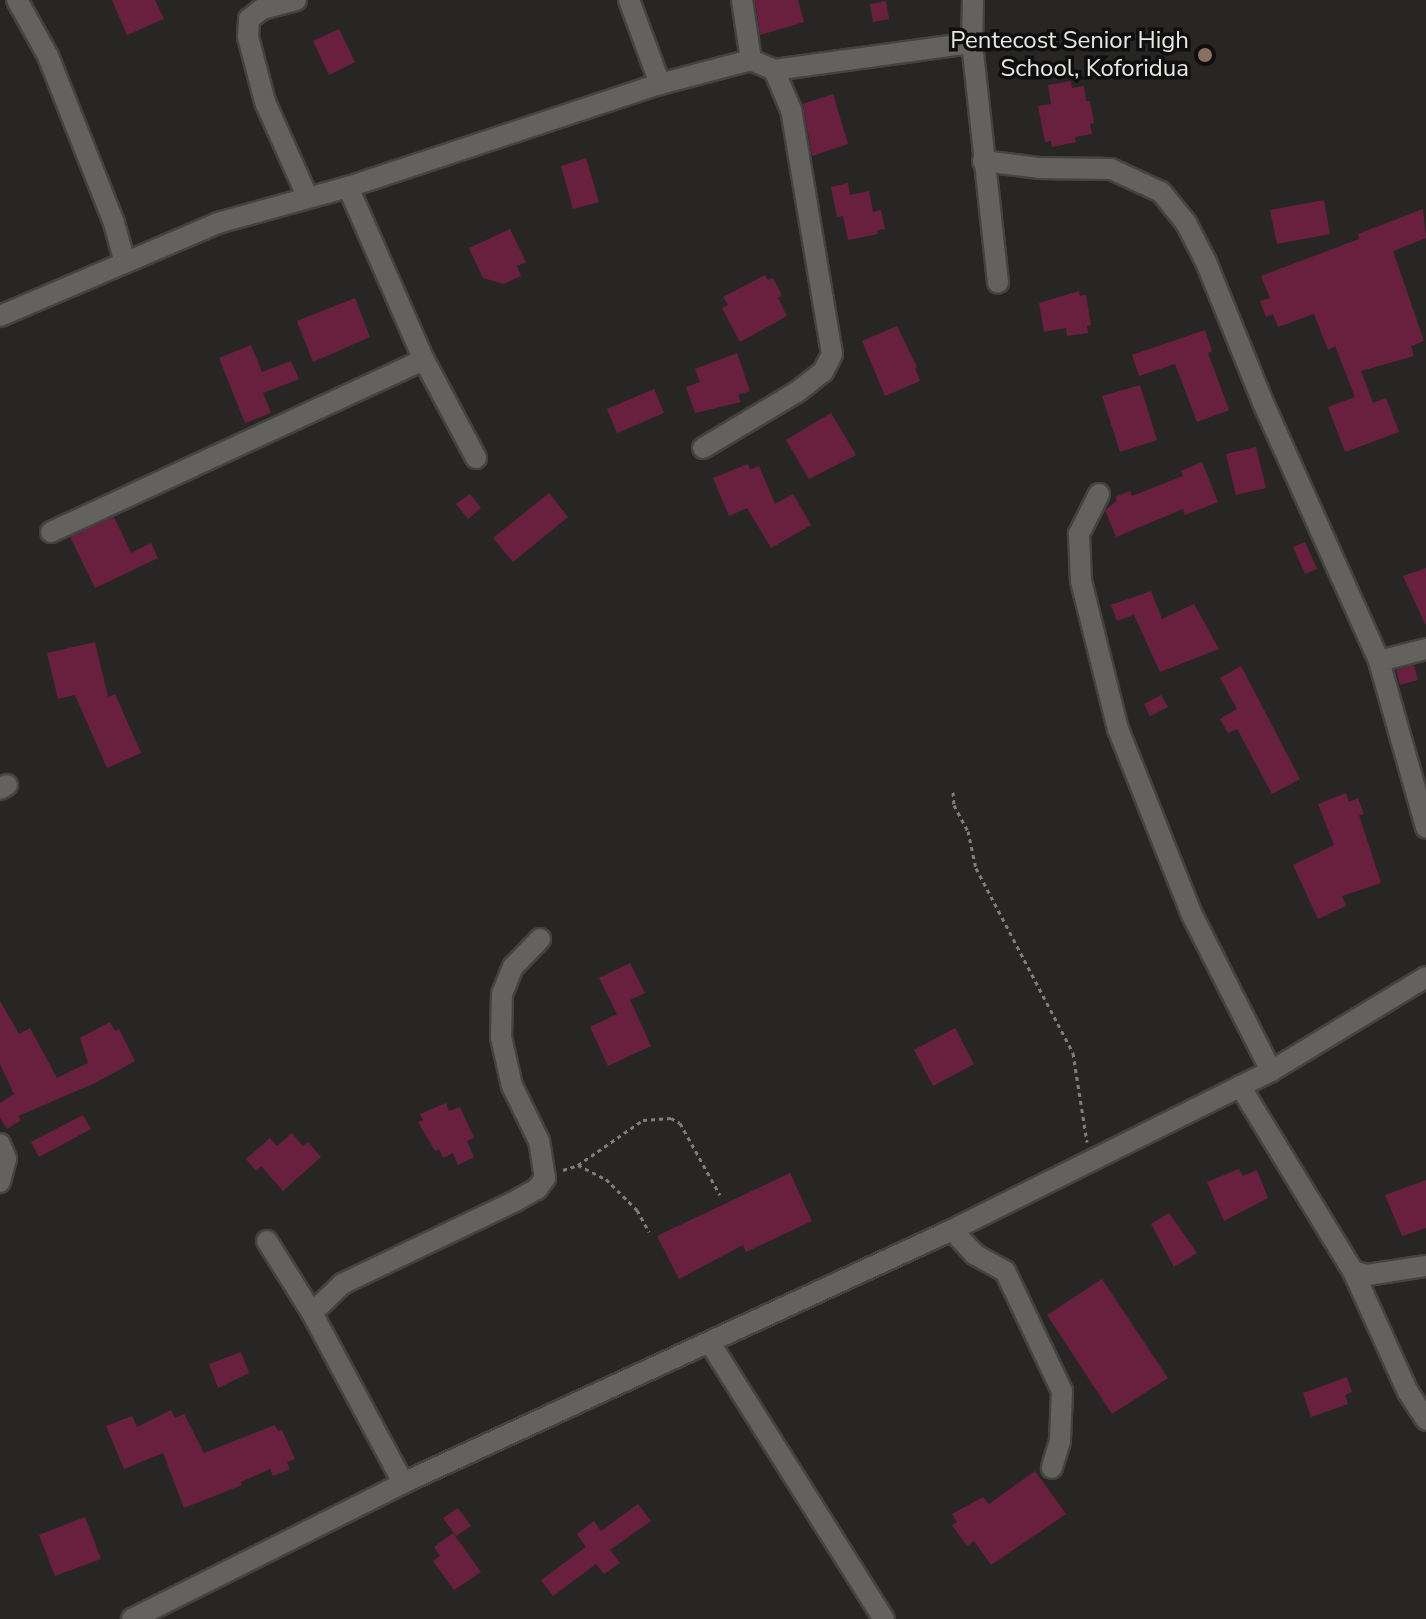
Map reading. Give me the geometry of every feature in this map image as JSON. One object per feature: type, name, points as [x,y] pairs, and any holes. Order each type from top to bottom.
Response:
[{"type":"street","points":[[17,0],[48,56],[114,223],[125,263]]},
{"type":"street","points":[[296,0],[262,9],[249,19],[248,37],[265,102],[307,196]]},
{"type":"street","points":[[629,0],[660,84]]},
{"type":"street","points":[[742,0],[751,60]]},
{"type":"street","points":[[973,0],[972,43],[998,283]]},
{"type":"street","points":[[1,313],[218,223],[348,187],[660,84],[751,60],[774,70],[972,43]]},
{"type":"street","points":[[703,448],[797,392],[823,372],[832,354],[791,110],[774,70]]},
{"type":"street","points":[[983,161],[1039,168],[1111,169],[1161,192],[1186,223],[1206,262],[1265,407],[1379,661],[1426,827]]},
{"type":"street","points":[[348,187],[424,360],[476,458]]},
{"type":"street","points":[[51,532],[424,360]]},
{"type":"street","points":[[1099,494],[1079,534],[1081,581],[1118,729],[1192,915],[1271,1071]]},
{"type":"street","points":[[1379,661],[1426,649]]},
{"type":"street","points":[[312,1313],[342,1284],[517,1200],[537,1189],[545,1178],[539,1141],[512,1086],[501,1037],[502,994],[513,967],[540,939]]},
{"type":"street","points":[[132,1619],[156,1614],[403,1483],[952,1230],[1271,1071],[1426,977]]},
{"type":"street","points":[[1240,1086],[1353,1271],[1408,1392],[1426,1420]]},
{"type":"street","points":[[0,1144],[6,1159],[0,1182]]},
{"type":"street","points":[[952,1230],[974,1254],[1005,1271],[1062,1391],[1060,1441],[1052,1468]]},
{"type":"street","points":[[267,1241],[312,1313],[403,1483]]},
{"type":"street","points":[[1353,1271],[1367,1275],[1426,1266]]},
{"type":"street","points":[[710,1343],[884,1619]]},
{"type":"path","points":[[953,792],[954,805],[968,831],[976,868],[1073,1053],[1082,1093],[1090,1161]]},
{"type":"path","points":[[545,1178],[578,1165],[643,1120],[671,1118],[680,1123],[720,1195]]},
{"type":"path","points":[[578,1165],[606,1179],[637,1210],[649,1232]]},
{"type":"building","points":[[112,0],[155,0],[164,19],[127,35]]},
{"type":"building","points":[[755,0],[798,0],[804,22],[760,35]]},
{"type":"building","points":[[886,1],[889,19],[873,22],[870,4]]},
{"type":"building","points":[[339,29],[355,62],[329,75],[313,41]]},
{"type":"building","points":[[1071,81],[1072,88],[1084,86],[1086,101],[1090,101],[1094,123],[1090,124],[1092,134],[1075,137],[1076,142],[1052,147],[1051,141],[1045,142],[1038,106],[1051,104],[1048,85]]},
{"type":"building","points":[[833,94],[848,144],[812,156],[803,104]]},
{"type":"building","points":[[586,158],[599,202],[573,209],[561,166]]},
{"type":"building","points":[[848,183],[850,195],[869,191],[873,212],[881,210],[885,229],[877,230],[878,234],[848,240],[843,216],[837,217],[831,187]]},
{"type":"building","points":[[1324,200],[1330,234],[1277,244],[1270,210]]},
{"type":"building","points":[[1423,209],[1426,238],[1393,251],[1424,341],[1411,346],[1414,356],[1361,371],[1373,403],[1386,398],[1399,432],[1345,452],[1328,407],[1355,397],[1335,346],[1328,350],[1314,314],[1278,327],[1273,314],[1266,317],[1260,301],[1270,298],[1261,276],[1359,239],[1358,234]]},
{"type":"building","points":[[510,229],[526,262],[517,266],[521,276],[504,284],[483,278],[469,248]]},
{"type":"building","points":[[765,275],[768,280],[773,278],[782,295],[778,298],[787,316],[740,342],[722,308],[728,305],[723,297]]},
{"type":"building","points":[[1079,291],[1080,296],[1086,295],[1091,325],[1087,326],[1088,333],[1067,336],[1066,328],[1044,332],[1039,303]]},
{"type":"building","points":[[355,298],[370,337],[313,362],[297,321]]},
{"type":"building","points":[[897,326],[917,367],[920,381],[885,396],[862,341]]},
{"type":"building","points":[[1205,330],[1212,351],[1208,353],[1229,410],[1197,422],[1175,364],[1139,376],[1132,355]]},
{"type":"building","points":[[251,345],[262,372],[291,361],[299,379],[263,393],[271,413],[245,423],[219,358]]},
{"type":"building","points":[[737,353],[750,391],[738,395],[741,402],[695,413],[686,387],[700,382],[695,369]]},
{"type":"building","points":[[1140,385],[1157,440],[1120,452],[1102,396]]},
{"type":"building","points":[[654,389],[664,413],[617,433],[607,409]]},
{"type":"building","points":[[831,413],[856,455],[809,479],[786,440]]},
{"type":"building","points":[[1256,447],[1266,488],[1236,495],[1226,454]]},
{"type":"building","points":[[1202,462],[1218,502],[1185,515],[1183,509],[1116,537],[1105,510],[1117,501],[1115,497],[1130,491],[1132,496],[1183,476],[1181,471]]},
{"type":"building","points":[[748,464],[750,470],[759,466],[775,504],[793,494],[811,525],[771,548],[747,508],[729,516],[713,478]]},
{"type":"building","points":[[549,493],[568,517],[513,562],[493,538]]},
{"type":"building","points":[[470,494],[481,508],[468,519],[456,504]]},
{"type":"building","points":[[114,517],[131,553],[151,543],[158,558],[95,588],[70,537]]},
{"type":"building","points":[[1305,542],[1317,569],[1305,574],[1293,547]]},
{"type":"building","points":[[1426,568],[1426,624],[1425,624],[1403,576]]},
{"type":"building","points":[[1151,591],[1162,619],[1194,604],[1219,649],[1160,672],[1134,615],[1117,621],[1111,605]]},
{"type":"building","points":[[95,642],[108,697],[115,694],[141,753],[107,768],[75,695],[58,699],[47,653]]},
{"type":"building","points":[[1414,665],[1418,680],[1400,685],[1396,670]]},
{"type":"building","points":[[1241,666],[1300,779],[1272,794],[1237,729],[1228,733],[1220,719],[1237,709],[1220,678]]},
{"type":"building","points":[[1161,695],[1168,707],[1150,716],[1144,704]]},
{"type":"building","points":[[1346,793],[1349,802],[1358,798],[1364,814],[1359,815],[1381,883],[1342,896],[1346,906],[1318,919],[1293,865],[1334,845],[1318,804]]},
{"type":"building","points":[[630,963],[645,993],[630,1000],[651,1046],[608,1066],[590,1027],[617,1014],[599,978]]},
{"type":"building","points":[[0,1001],[19,1034],[30,1028],[57,1078],[88,1063],[80,1038],[110,1022],[115,1031],[119,1029],[135,1061],[95,1083],[18,1116],[21,1120],[7,1129],[0,1118],[0,1103],[14,1094],[0,1064]]},
{"type":"building","points":[[955,1028],[974,1064],[933,1086],[914,1050]]},
{"type":"building","points":[[446,1103],[449,1111],[460,1107],[474,1138],[467,1141],[474,1157],[458,1165],[453,1153],[443,1158],[439,1149],[435,1151],[418,1122],[423,1120],[420,1114]]},
{"type":"building","points":[[83,1115],[91,1129],[39,1157],[31,1142]]},
{"type":"building","points":[[292,1133],[303,1146],[308,1142],[321,1157],[283,1191],[261,1166],[256,1171],[246,1159],[270,1138],[277,1146]]},
{"type":"building","points":[[1239,1169],[1243,1176],[1257,1170],[1268,1198],[1224,1221],[1207,1182]]},
{"type":"building","points":[[790,1173],[812,1221],[746,1252],[743,1245],[679,1279],[657,1236]]},
{"type":"building","points":[[1426,1180],[1426,1228],[1402,1236],[1385,1195]]},
{"type":"building","points":[[1169,1213],[1197,1253],[1174,1267],[1151,1224]]},
{"type":"building","points":[[1102,1279],[1168,1378],[1112,1414],[1047,1315]]},
{"type":"building","points":[[241,1352],[249,1373],[218,1388],[209,1364]]},
{"type":"building","points":[[1347,1377],[1352,1392],[1345,1395],[1348,1404],[1311,1417],[1303,1393]]},
{"type":"building","points":[[171,1410],[175,1418],[184,1414],[204,1453],[275,1425],[278,1431],[282,1430],[295,1459],[287,1462],[290,1469],[273,1476],[270,1469],[241,1482],[242,1485],[184,1508],[163,1453],[124,1469],[106,1426],[132,1416],[137,1427]]},
{"type":"building","points":[[1035,1471],[1066,1514],[991,1565],[974,1541],[967,1546],[952,1525],[957,1522],[952,1514],[983,1497],[989,1504]]},
{"type":"building","points":[[638,1504],[651,1521],[610,1550],[620,1563],[604,1574],[596,1564],[553,1596],[541,1580],[586,1547],[577,1534],[594,1521],[601,1531]]},
{"type":"building","points":[[458,1508],[471,1526],[456,1536],[443,1518]]},
{"type":"building","points":[[85,1517],[101,1559],[55,1576],[39,1535]]},
{"type":"building","points":[[453,1533],[481,1572],[454,1590],[433,1561],[440,1556],[434,1547]]},
{"type":"place","name":"Pentecost Senior High School, Koforidua","points":[[1205,55]]}]
